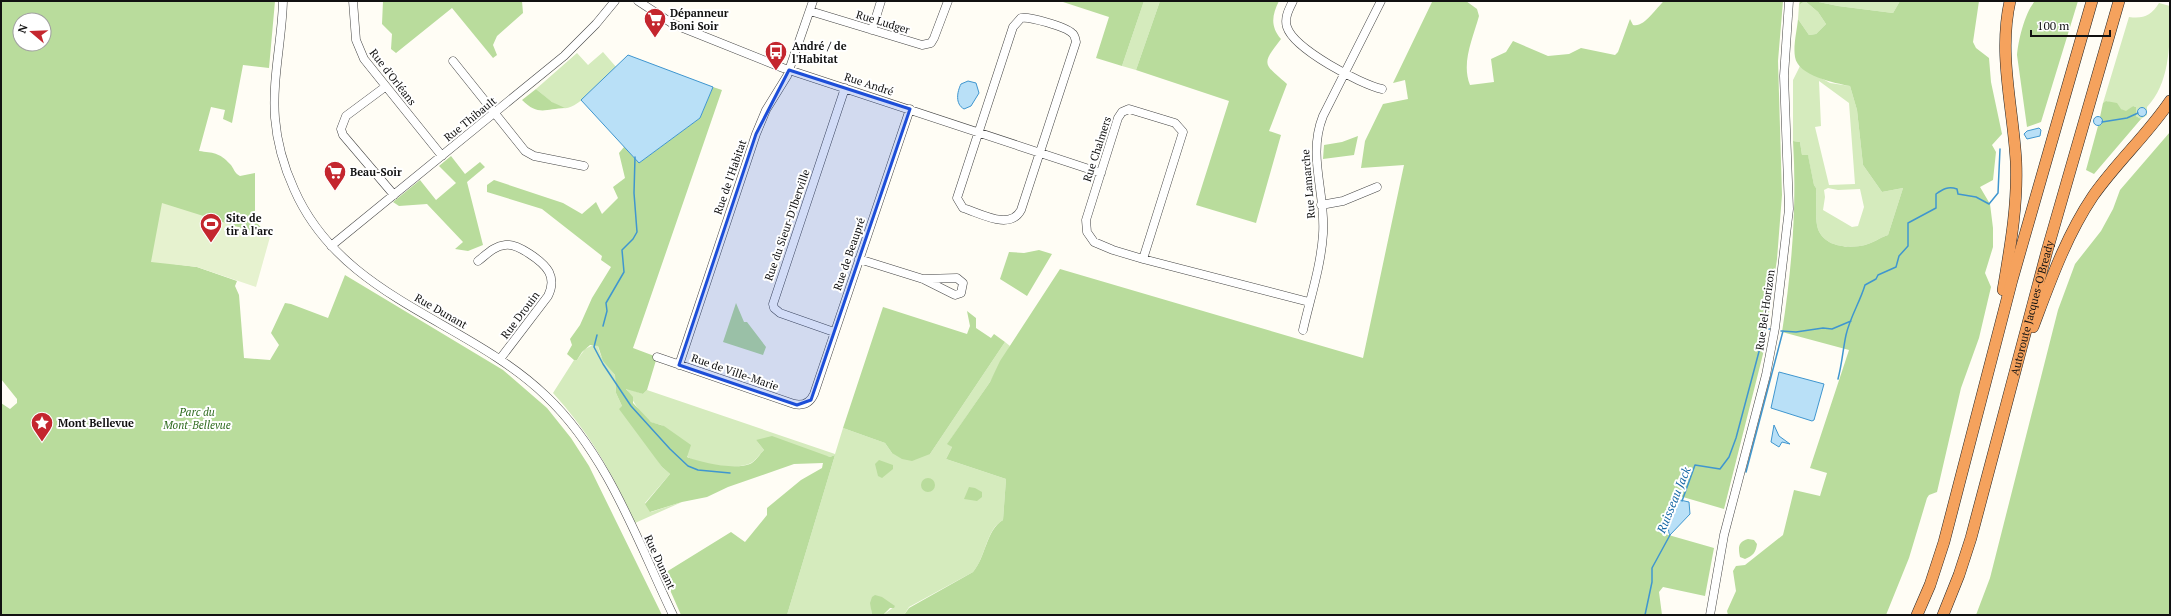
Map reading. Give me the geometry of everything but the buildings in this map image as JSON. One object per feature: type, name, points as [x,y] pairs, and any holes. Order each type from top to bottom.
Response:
[{"type":"highway","points":[[1990,362],[2012,235],[2016,192],[2015,149],[2005,54],[2006,24],[2010,1]]},
{"type":"highway","points":[[1917,615],[1941,552],[1990,362],[2043,167],[2092,1]]},
{"type":"highway","name":"Autoroute Jacques-O'Bready","points":[[1943,615],[1958,580],[1971,538],[2061,200],[2119,1]]},
{"type":"highway","points":[[2011,387],[2055,269],[2076,224],[2104,182],[2170,101]]},
{"type":"street","name":"Rue Dunant","points":[[283,1],[274,88],[277,135],[284,166],[296,195],[309,218],[330,246],[354,269],[375,285],[500,359],[525,376],[566,416],[588,445],[613,489],[672,615]]},
{"type":"street","name":"Rue d'Orléans","points":[[353,1],[354,32],[364,59],[442,156]]},
{"type":"street","name":"Rue Thibault","points":[[330,246],[494,114],[574,47],[615,1]]},
{"type":"street","name":"Rue André","points":[[638,1],[673,24],[789,70],[1101,173]]},
{"type":"street","name":"Rue de l'Habitat","points":[[679,365],[756,134],[766,110],[789,70],[813,1]]},
{"type":"street","points":[[872,30],[881,1]]},
{"type":"street","name":"Rue Ludger","points":[[810,11],[917,44],[926,45],[931,43],[937,33],[948,1]]},
{"type":"street","points":[[1293,1],[1286,18],[1290,34],[1315,55],[1345,73],[1364,84],[1382,89]]},
{"type":"street","name":"Rue Lamarche","points":[[1303,330],[1322,243],[1323,225],[1315,156],[1317,136],[1323,116],[1382,1]]},
{"type":"street","name":"Rue Bel-Horizon","points":[[1710,615],[1726,528],[1766,375],[1775,328],[1789,210],[1784,76],[1789,1]]},
{"type":"street","points":[[1029,18],[1068,30],[1074,36],[1076,42],[1018,215],[1011,220],[1003,221],[963,208],[958,202],[957,193],[978,132],[1013,27],[1019,19],[1029,18]]},
{"type":"street","points":[[453,61],[518,144],[529,154],[584,166]]},
{"type":"street","points":[[385,86],[346,116],[341,129],[343,135],[394,195]]},
{"type":"street","name":"Rue du Sieur-D'Iberville","points":[[834,332],[780,313],[774,308],[773,304],[845,88]]},
{"type":"street","name":"Rue de Beaupré","points":[[805,404],[813,397],[910,109]]},
{"type":"street","name":"Rue Chalmers","points":[[1143,259],[1183,136],[1182,128],[1175,123],[1133,109],[1125,110],[1118,118],[1086,220],[1087,232],[1098,245],[1143,259],[1309,302]]},
{"type":"street","points":[[1321,205],[1343,201],[1377,187]]},
{"type":"street","name":"Rue Drouin","points":[[478,261],[495,248],[512,245],[520,248],[542,265],[551,277],[551,287],[548,296],[500,359]]},
{"type":"street","points":[[859,259],[923,279]]},
{"type":"street","name":"Rue de Ville-Marie","points":[[657,357],[794,404],[805,404]]},
{"type":"highlighted area","points":[[789,70],[910,109],[811,400],[797,405],[679,365],[756,134]]},
{"type":"green space","name":"Parc du Mont-Bellevue","points":[[1,1],[275,1],[269,68],[243,65],[232,123],[223,119],[225,110],[211,107],[199,151],[216,154],[222,157],[240,176],[255,173],[255,221],[270,237],[188,212],[174,264],[197,267],[237,281],[235,286],[239,295],[244,358],[270,360],[279,345],[271,333],[285,303],[328,318],[345,275],[503,370],[547,408],[571,438],[589,466],[662,615],[1,615],[1,403],[10,409],[17,403],[17,399],[1,379]]},
{"type":"green space","points":[[383,1],[522,1],[523,13],[497,36],[493,45],[497,55],[493,58],[452,8],[396,53],[391,49],[392,34],[382,24]]},
{"type":"green space","points":[[1060,1],[1144,1],[1122,66],[1096,58],[1109,17]]},
{"type":"green space","points":[[1144,1],[1160,1],[1136,70],[1122,66]]},
{"type":"green space","points":[[1160,1],[1279,1],[1273,20],[1275,30],[1281,39],[1270,54],[1268,63],[1273,72],[1287,84],[1269,131],[1281,135],[1256,223],[1196,205],[1229,101],[1136,70]]},
{"type":"green space","points":[[1466,1],[1477,9],[1479,16],[1467,59],[1470,85],[1494,82],[1491,59],[1506,52],[1513,41],[1548,56],[1569,54],[1581,48],[1615,55],[1618,52],[1630,19],[1633,25],[1641,24],[1650,17],[1664,1],[1783,1],[1778,61],[1782,195],[1777,259],[1763,354],[1724,509],[1676,495],[1665,534],[1714,548],[1705,596],[1663,587],[1659,592],[1662,615],[904,615],[909,608],[973,572],[981,559],[993,530],[997,524],[1003,520],[1006,479],[946,459],[952,447],[947,444],[990,382],[1000,361],[1060,269],[1363,358],[1404,165],[1361,168],[1365,141],[1383,104],[1408,99],[1405,80],[1393,83],[1432,2]]},
{"type":"green space","points":[[1805,1],[1818,12],[1826,24],[1816,34],[1809,35],[1798,19],[1799,5]]},
{"type":"green space","points":[[1805,1],[1814,1],[1838,6],[1893,13],[1900,1],[1979,1],[1973,42],[1976,48],[1989,58],[1991,82],[2002,134],[1992,145],[1996,152],[1993,180],[1980,187],[1990,204],[1993,228],[1993,247],[1985,273],[1991,287],[1979,338],[1961,388],[1937,492],[1929,495],[1927,498],[1909,558],[1886,615],[1728,615],[1727,611],[1736,591],[1733,571],[1736,566],[1745,565],[1783,535],[1794,490],[1820,496],[1827,473],[1810,468],[1849,350],[1782,332],[1793,237],[1793,141],[1800,142],[1802,155],[1808,155],[1814,185],[1816,188],[1817,225],[1824,238],[1836,245],[1851,247],[1858,246],[1868,244],[1888,235],[1903,188],[1882,192],[1863,165],[1857,110],[1850,86],[1818,78],[1810,74],[1798,64],[1795,57],[1794,48],[1798,19],[1809,35],[1816,34],[1826,24],[1818,12]]},
{"type":"green space","points":[[1814,1],[1900,1],[1893,13],[1838,6]]},
{"type":"green space","points":[[2035,1],[2078,1],[2041,122],[2027,127],[2017,55],[2020,35],[2025,19]]},
{"type":"green space","points":[[2159,3],[2170,6],[2168,60],[2161,86],[2147,107],[2147,115],[2141,119],[2136,116],[2136,107],[2133,106],[2126,112],[2107,101],[2103,103],[2129,17],[2146,16],[2153,11]]},
{"type":"green space","points":[[603,52],[617,68],[576,104],[564,108],[560,107],[536,89],[577,53],[588,65]]},
{"type":"green space","points":[[1800,66],[1830,83],[1850,86],[1857,110],[1863,165],[1882,192],[1903,188],[1888,235],[1868,244],[1851,247],[1836,245],[1829,242],[1820,232],[1816,220],[1816,188],[1814,185],[1808,156],[1802,155],[1800,142],[1793,141],[1793,80]],"holes":[[[1819,81],[1849,103],[1855,184],[1829,185],[1815,127],[1821,126]],[[1828,188],[1838,190],[1860,189],[1864,207],[1858,226],[1852,227],[1823,210],[1825,197],[1824,190]]]},
{"type":"green space","points":[[713,87],[722,90],[633,348],[657,357],[647,390],[643,394],[626,389],[633,397],[633,403],[651,422],[664,426],[691,445],[687,457],[693,459],[727,466],[744,466],[756,460],[764,450],[756,440],[772,436],[830,457],[835,455],[787,615],[681,615],[663,574],[731,532],[745,542],[767,515],[767,508],[801,480],[822,468],[823,463],[794,464],[728,487],[707,497],[682,502],[650,512],[645,504],[670,474],[662,467],[619,409],[622,406],[616,393],[615,375],[603,361],[598,346],[590,345],[582,352],[577,360],[574,360],[567,354],[572,345],[570,339],[580,325],[592,298],[611,267],[601,260],[602,256],[542,209],[487,192],[487,185],[494,180],[563,203],[582,214],[596,202],[602,214],[618,198],[613,187],[625,178],[619,153],[624,147],[639,163],[700,118]]},
{"type":"green space","points":[[536,89],[552,102],[565,108],[537,110],[522,100]]},
{"type":"green space","points":[[2106,101],[2117,103],[2121,109],[2126,111],[2133,106],[2136,107],[2136,116],[2141,119],[2094,174],[2086,170],[2098,126],[2102,124],[2100,117],[2103,103]]},
{"type":"green space","points":[[2170,132],[2170,615],[1976,615],[1990,578],[2058,310],[2075,264],[2101,231],[2113,209],[2120,190]]},
{"type":"green space","points":[[1358,136],[1354,155],[1323,159],[1324,145],[1342,142]]},
{"type":"green space","points":[[451,156],[465,174],[480,162],[485,167],[467,182],[483,245],[468,251],[455,249],[463,242],[427,204],[399,206],[393,202],[420,180],[436,200],[456,183],[439,166]]},
{"type":"green space","name":"Site de tir à l'arc","points":[[162,203],[270,237],[256,287],[197,267],[151,262]]},
{"type":"green space","points":[[1039,250],[1052,254],[1027,296],[1000,279],[1009,252],[1024,253]]},
{"type":"green space","points":[[736,303],[744,322],[747,322],[766,347],[763,355],[723,342]]},
{"type":"green space","points":[[883,307],[967,334],[970,326],[967,311],[976,318],[976,328],[991,338],[994,334],[1005,342],[930,454],[912,461],[902,459],[892,453],[885,443],[843,428]]},
{"type":"green space","points":[[1005,342],[1010,346],[990,382],[948,443],[952,447],[946,459],[1006,479],[1003,520],[997,524],[989,536],[981,559],[973,572],[909,607],[904,615],[883,615],[895,606],[871,609],[872,615],[787,615],[835,455],[830,457],[756,440],[764,450],[751,463],[745,465],[719,466],[693,460],[684,454],[667,429],[662,425],[651,422],[643,415],[626,388],[643,394],[647,390],[835,454],[843,428],[885,443],[892,453],[930,454]]},
{"type":"green space","points":[[595,344],[598,346],[602,358],[615,375],[616,393],[622,406],[662,467],[670,474],[645,503],[651,512],[682,502],[635,523],[609,471],[589,438],[553,393],[574,360],[577,360],[585,349]]},
{"type":"green space","points":[[879,460],[893,465],[893,469],[882,478],[878,476],[875,464]]},
{"type":"green space","points":[[928,478],[933,480],[935,485],[933,490],[928,492],[923,490],[921,485],[923,480]]},
{"type":"green space","points":[[969,487],[975,488],[982,492],[982,497],[977,501],[964,499]]},
{"type":"green space","points":[[1748,539],[1754,540],[1757,544],[1754,553],[1745,559],[1740,557],[1739,548],[1742,542]]},
{"type":"green space","points":[[875,595],[882,597],[895,606],[894,608],[890,608],[883,615],[872,615],[870,603],[872,597]]},
{"type":"water","points":[[628,55],[713,87],[700,118],[639,163],[581,100]]},
{"type":"water","points":[[968,81],[976,83],[979,93],[971,106],[964,109],[959,104],[958,94],[961,84]]},
{"type":"water","points":[[2142,107],[2147,112],[2142,117],[2137,112]]},
{"type":"water","points":[[2098,116],[2103,121],[2098,126],[2093,121]]},
{"type":"water","points":[[2039,128],[2041,130],[2040,136],[2027,139],[2024,134],[2027,131]]},
{"type":"water","points":[[1779,372],[1824,384],[1814,420],[1812,421],[1771,408]]},
{"type":"water","points":[[1774,425],[1779,436],[1790,444],[1782,442],[1779,447],[1771,442]]},
{"type":"water","points":[[1680,500],[1689,502],[1690,514],[1670,535],[1668,527],[1670,516],[1677,502]]},
{"type":"waterway","name":"Ruisseau Jack","points":[[2102,122],[2127,118],[2138,113]]},
{"type":"waterway","name":"Ruisseau Jack","points":[[1838,379],[1848,328],[1865,285],[1876,279],[1878,275],[1896,267],[1899,256],[1908,246],[1908,223],[1936,208],[1936,194],[1946,188],[1957,189],[1958,194],[1976,197],[1989,204],[1998,193],[2000,149]]},
{"type":"waterway","points":[[603,326],[607,311],[606,303],[624,272],[622,250],[633,239],[637,232],[634,193],[635,157]]},
{"type":"waterway","name":"Ruisseau Jack","points":[[1781,331],[1796,332],[1823,328],[1832,329],[1851,321]]},
{"type":"waterway","name":"Ruisseau Jack","points":[[1682,501],[1695,465],[1720,469],[1729,457],[1736,438],[1765,329],[1770,329]]},
{"type":"waterway","points":[[1746,472],[1783,331]]},
{"type":"waterway","points":[[597,335],[594,347],[603,364],[631,406],[670,449],[688,466],[698,470],[730,473]]},
{"type":"waterway","name":"Ruisseau Jack","points":[[1645,615],[1652,582],[1652,568],[1670,535]]},
{"type":"place","name":"Dépanneur Boni Soir","points":[[655,38]]},
{"type":"place","name":"André / de l'Habitat","points":[[776,72]]},
{"type":"place","name":"Beau-Soir","points":[[335,192]]},
{"type":"place","name":"Site de tir à l'arc","points":[[211,244]]},
{"type":"place","name":"Mont Bellevue","points":[[42,442]]}]
